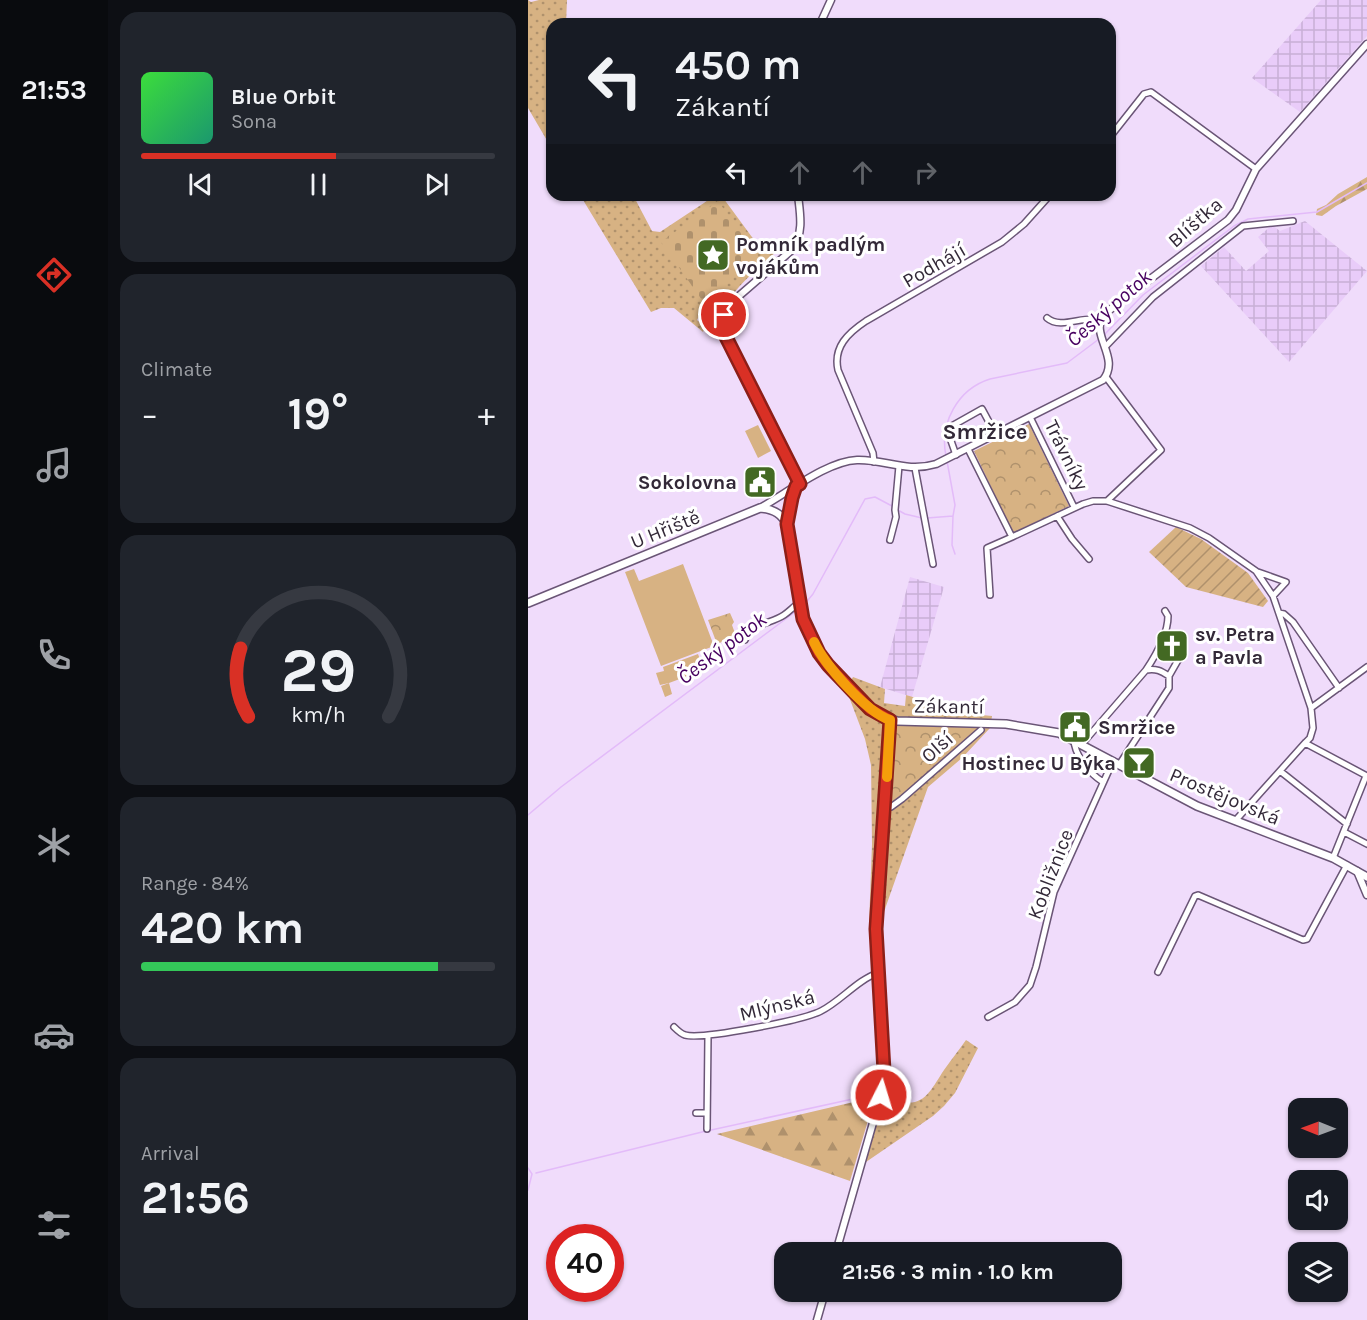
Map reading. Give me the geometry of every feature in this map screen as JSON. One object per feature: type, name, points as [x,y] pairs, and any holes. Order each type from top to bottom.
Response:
[{"type":"main road","points":[[760,508],[776,512],[787,524]]},
{"type":"main road","name":"U Hřiště","points":[[528,603],[760,508]]},
{"type":"main road","name":"Zákantí","points":[[787,524],[802,615],[824,659],[870,709],[890,720],[1013,724],[1048,730],[1074,739]]},
{"type":"main road","name":"Prostějovská","points":[[1074,739],[1189,802],[1334,858],[1367,877]]},
{"type":"street","points":[[823,18],[831,0]]},
{"type":"street","name":"Blíšťka","points":[[1100,320],[1107,311],[1225,223],[1236,210],[1256,169],[1367,44]]},
{"type":"street","points":[[1116,129],[1144,94],[1151,92],[1256,169]]},
{"type":"street","points":[[787,524],[790,506],[798,485],[725,335],[723,322],[725,311],[732,302],[793,249],[799,238],[801,225],[799,201]]},
{"type":"street","name":"Podhájí","points":[[874,462],[873,453],[838,370],[837,358],[840,345],[854,329],[866,321],[1002,242],[1024,224],[1045,201]]},
{"type":"street","name":"Blíšťka","points":[[1105,344],[1153,297],[1244,226],[1293,221]]},
{"type":"street","points":[[1047,318],[1057,323],[1089,318],[1100,320],[1110,363],[1106,377],[1161,450],[1107,501],[1190,528],[1209,538],[1256,572],[1286,582],[1273,596]]},
{"type":"street","name":"Trávníky","points":[[760,508],[798,485],[844,462],[858,460],[915,468],[943,461],[1101,382],[1106,377]]},
{"type":"street","points":[[954,455],[950,427],[982,409],[996,435]]},
{"type":"street","name":"Trávníky","points":[[1030,417],[1074,507]]},
{"type":"street","points":[[968,449],[1012,537]]},
{"type":"street","points":[[890,540],[896,517],[899,466]]},
{"type":"street","points":[[915,468],[933,564]]},
{"type":"street","name":"Trávníky","points":[[990,595],[987,548],[1074,507],[1093,501],[1107,501]]},
{"type":"street","points":[[1057,516],[1089,559]]},
{"type":"street","points":[[1235,821],[1310,738],[1313,728],[1311,708],[1273,596],[1256,572]]},
{"type":"street","points":[[745,640],[757,626],[781,617],[800,604]]},
{"type":"street","points":[[1082,744],[1146,670],[1156,655],[1167,624],[1168,616],[1165,611]]},
{"type":"street","points":[[1279,613],[1284,614],[1293,622],[1339,687]]},
{"type":"street","name":"Kobližnice","points":[[988,1017],[1015,1002],[1030,985],[1054,892],[1103,782],[1169,688],[1169,676],[1181,655]]},
{"type":"street","points":[[1311,708],[1367,667]]},
{"type":"street","points":[[1146,670],[1158,670],[1169,676]]},
{"type":"street","name":"Olší","points":[[839,1242],[881,1095],[884,1071],[876,923],[890,720]]},
{"type":"street","name":"Olší","points":[[885,808],[893,806],[902,799],[981,730]]},
{"type":"street","points":[[1074,739],[1076,750],[1090,771],[1103,782]]},
{"type":"street","points":[[1305,743],[1366,776],[1334,858]]},
{"type":"street","points":[[1280,771],[1347,824]]},
{"type":"street","points":[[1344,832],[1367,844]]},
{"type":"street","points":[[1158,972],[1195,896],[1198,895],[1303,940],[1307,939],[1347,865]]},
{"type":"street","points":[[1357,871],[1367,895]]},
{"type":"street","name":"Mlýnská","points":[[674,1027],[684,1035],[708,1036],[815,1014],[878,973]]},
{"type":"street","points":[[707,1129],[708,1036]]},
{"type":"street","points":[[696,1113],[707,1113]]},
{"type":"street","points":[[817,1320],[822,1302]]},
{"type":"shaded area","points":[[1321,0],[1367,0],[1367,36],[1300,112],[1252,78]]},
{"type":"shaded area","points":[[1305,221],[1367,271],[1289,362],[1201,266],[1224,247],[1246,271],[1269,251],[1258,237],[1272,225],[1280,231]]},
{"type":"shaded area","points":[[910,577],[944,587],[912,697],[880,687]]},
{"type":"green space","points":[[528,0],[531,2],[567,0],[566,18],[546,18],[546,139],[528,108]]},
{"type":"green space","points":[[1367,177],[1367,189],[1322,216],[1316,215],[1317,209]]},
{"type":"green space","points":[[584,201],[636,201],[652,231],[660,232],[707,201],[725,201],[760,248],[769,252],[778,250],[736,291],[723,310],[720,319],[712,323],[700,314],[697,320],[705,327],[703,332],[674,308],[661,308],[651,312]]},
{"type":"green space","points":[[718,201],[759,258],[702,300],[661,242]]},
{"type":"green space","points":[[1029,424],[1069,506],[1013,533],[974,451]]},
{"type":"green space","points":[[758,425],[771,451],[758,458],[745,431]]},
{"type":"green space","points":[[1176,527],[1201,539],[1248,573],[1268,601],[1263,607],[1186,587],[1149,552]]},
{"type":"green space","points":[[683,564],[714,646],[661,666],[625,572],[634,569],[639,581]]},
{"type":"green space","points":[[730,613],[736,636],[717,644],[708,620]]},
{"type":"green space","points":[[698,654],[704,670],[660,685],[656,673],[664,671],[663,667]]},
{"type":"green space","points":[[853,677],[885,689],[884,703],[905,706],[906,695],[971,714],[992,716],[990,728],[962,758],[928,787],[879,926],[869,925],[872,844],[871,765],[865,739],[846,689]]},
{"type":"green space","points":[[669,683],[672,694],[665,697],[661,686]]},
{"type":"green space","points":[[895,724],[977,726],[904,792],[893,799],[889,796]]},
{"type":"green space","points":[[966,1040],[978,1048],[955,1093],[933,1116],[866,1162],[885,1085],[895,1087],[893,1099],[903,1102],[919,1101],[930,1092]]},
{"type":"green space","points":[[875,1097],[850,1181],[717,1134]]},
{"type":"waterway","name":"Český potok","points":[[1103,336],[1143,295],[1234,226],[1248,219],[1317,212],[1367,183]]},
{"type":"waterway","name":"Český potok","points":[[946,456],[945,431],[948,420],[960,399],[969,391],[990,379],[1067,363],[1099,339]]},
{"type":"waterway","name":"Český potok","points":[[927,518],[953,516],[955,505],[947,461]]},
{"type":"waterway","name":"Český potok","points":[[803,606],[813,594],[865,499],[875,497],[892,506]]},
{"type":"waterway","name":"Český potok","points":[[896,509],[922,518]]},
{"type":"waterway","points":[[953,516],[952,545],[955,554]]},
{"type":"waterway","name":"Český potok","points":[[528,815],[561,787],[799,609]]},
{"type":"waterway","points":[[536,1173],[702,1132],[871,1095]]},
{"type":"waterway","points":[[528,1168],[532,1174],[528,1190]]},
{"type":"slow traffic","points":[[814,642],[819,653],[865,704],[878,715],[890,720],[887,777]]},
{"type":"place","name":"Pomník padlým vojákům","points":[[713,255]]},
{"type":"place","name":"Sokolovna","points":[[760,482]]},
{"type":"place","name":"sv. Petra a Pavla","points":[[1172,646]]},
{"type":"place","name":"Smržice","points":[[1075,727]]},
{"type":"place","name":"Hostinec U Býka","points":[[1139,763]]},
{"type":"district","name":"Smržice","points":[[985,431]]},
{"type":"route","points":[[724,315],[725,335],[800,484],[796,486],[792,498],[787,524],[799,603],[805,623],[819,653],[828,665],[870,709],[890,720],[876,929],[884,1071],[881,1095]]}]
